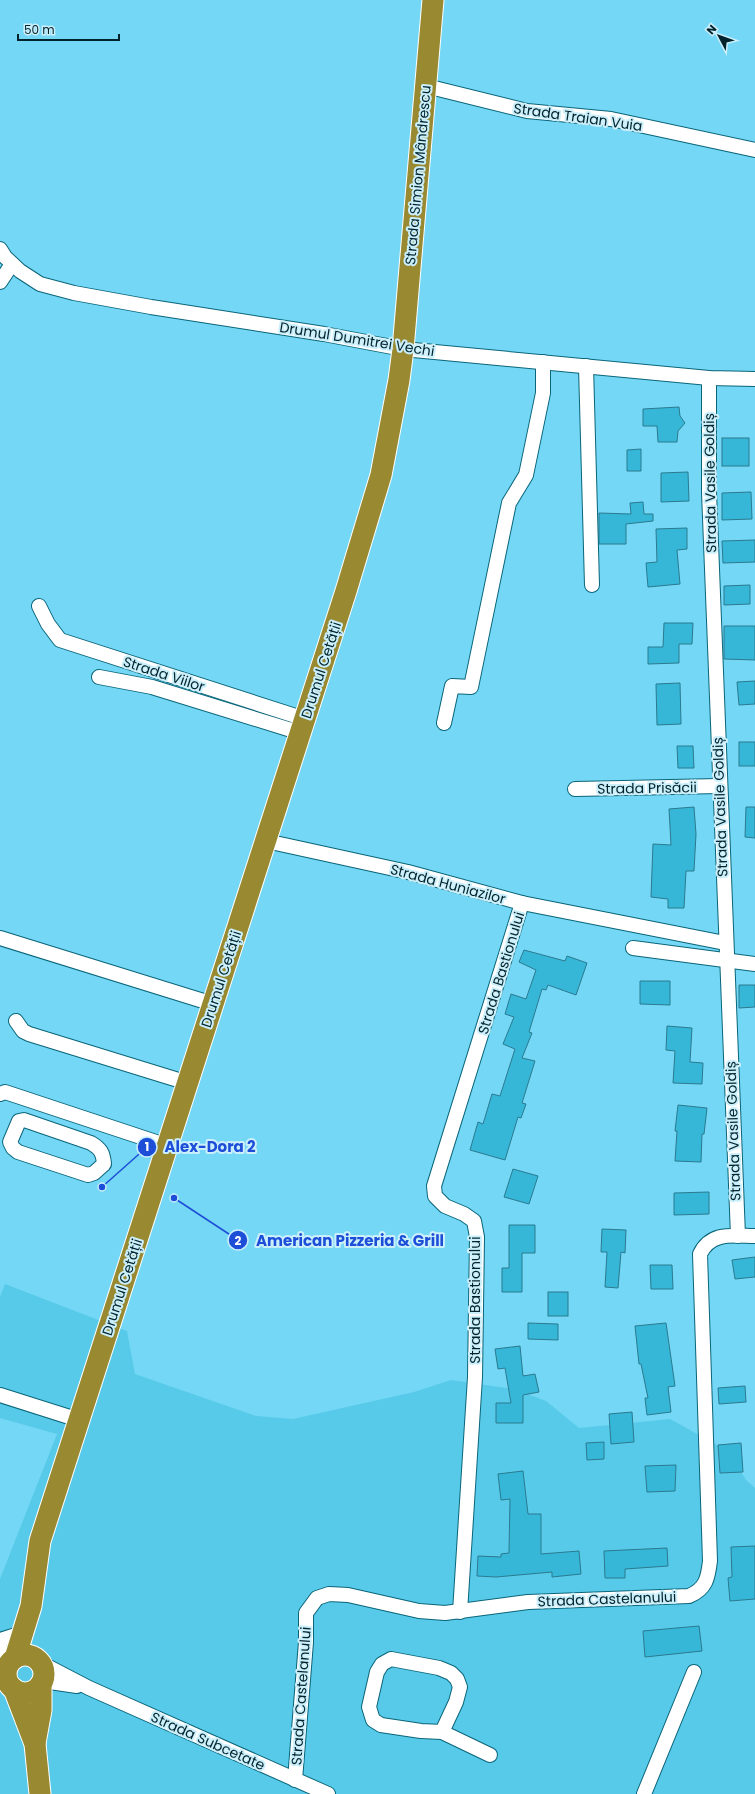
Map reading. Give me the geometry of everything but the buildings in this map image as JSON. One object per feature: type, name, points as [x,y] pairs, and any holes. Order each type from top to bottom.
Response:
[{"type":"highway","name":"Strada Simion Mândrescu","points":[[403,349],[433,0]]},
{"type":"highway","name":"Drumul Cetății","points":[[40,1794],[35,1744],[6,1672],[9,1655],[22,1633],[31,1606],[40,1542],[303,726],[381,475],[399,380],[403,349]]},
{"type":"highway","name":"Drumul Cetății","points":[[31,1606],[40,1672],[41,1710],[35,1744]]},
{"type":"highway","points":[[9,1655],[26,1655],[40,1672],[35,1690],[21,1692],[14,1689]]},
{"type":"street","name":"Strada Traian Vuia","points":[[426,86],[527,111],[611,119],[755,150]]},
{"type":"street","name":"Drumul Dumitrei Vechi","points":[[0,249],[5,258],[40,284],[74,293],[151,307],[324,334],[403,349],[710,378],[755,379]]},
{"type":"street","points":[[0,282],[12,264]]},
{"type":"street","points":[[444,723],[452,686],[471,687],[509,503],[526,475],[543,393],[543,362]]},
{"type":"street","points":[[586,366],[592,585]]},
{"type":"street","name":"Strada Vasile Goldiș","points":[[710,378],[709,492],[725,942],[738,1236]]},
{"type":"street","name":"Strada Viilor","points":[[39,606],[48,624],[60,640],[303,726]]},
{"type":"street","points":[[99,677],[152,687],[303,726]]},
{"type":"street","name":"Strada Prisăcii","points":[[575,789],[719,786]]},
{"type":"street","name":"Strada Huniazilor","points":[[266,841],[408,872],[522,903],[725,942]]},
{"type":"street","name":"Strada Bastionului","points":[[460,1612],[475,1377],[477,1237],[474,1221],[464,1214],[445,1206],[435,1196],[434,1186],[522,903]]},
{"type":"street","points":[[0,938],[213,1004]]},
{"type":"street","points":[[633,948],[755,964]]},
{"type":"street","points":[[16,1021],[23,1031],[29,1034],[188,1083]]},
{"type":"street","points":[[0,1094],[5,1092],[168,1146]]},
{"type":"street","points":[[24,1120],[91,1143],[98,1147],[103,1154],[104,1164],[94,1173],[88,1175],[18,1152],[13,1148],[10,1142],[18,1121],[24,1120]]},
{"type":"street","name":"Strada Castelanului","points":[[295,1780],[306,1642],[306,1613],[317,1598],[329,1594],[348,1595],[419,1611],[445,1613],[528,1602],[689,1596],[696,1594],[703,1588],[708,1577],[710,1561],[700,1254],[704,1245],[712,1239],[724,1236],[755,1236]]},
{"type":"street","points":[[0,1395],[79,1420]]},
{"type":"street","points":[[0,1640],[22,1633]]},
{"type":"street","points":[[442,1732],[456,1702],[460,1688],[457,1679],[451,1673],[439,1668],[391,1659],[382,1664],[377,1672],[369,1707],[373,1720],[381,1725],[421,1731],[442,1732],[490,1755]]},
{"type":"street","name":"Strada Subcetate","points":[[40,1672],[89,1688],[328,1794]]},
{"type":"street","points":[[644,1794],[694,1672]]},
{"type":"shaded area","points":[[5,1284],[127,1331],[135,1374],[256,1416],[293,1419],[414,1392],[451,1380],[514,1389],[546,1401],[579,1428],[670,1419],[728,1451],[746,1480],[755,1488],[755,1794],[0,1794],[0,1579],[57,1434],[0,1418],[0,1297]]},
{"type":"place","name":"Alex-Dora 2","points":[[102,1187]]},
{"type":"place","name":"American Pizzeria & Grill","points":[[174,1198]]}]
